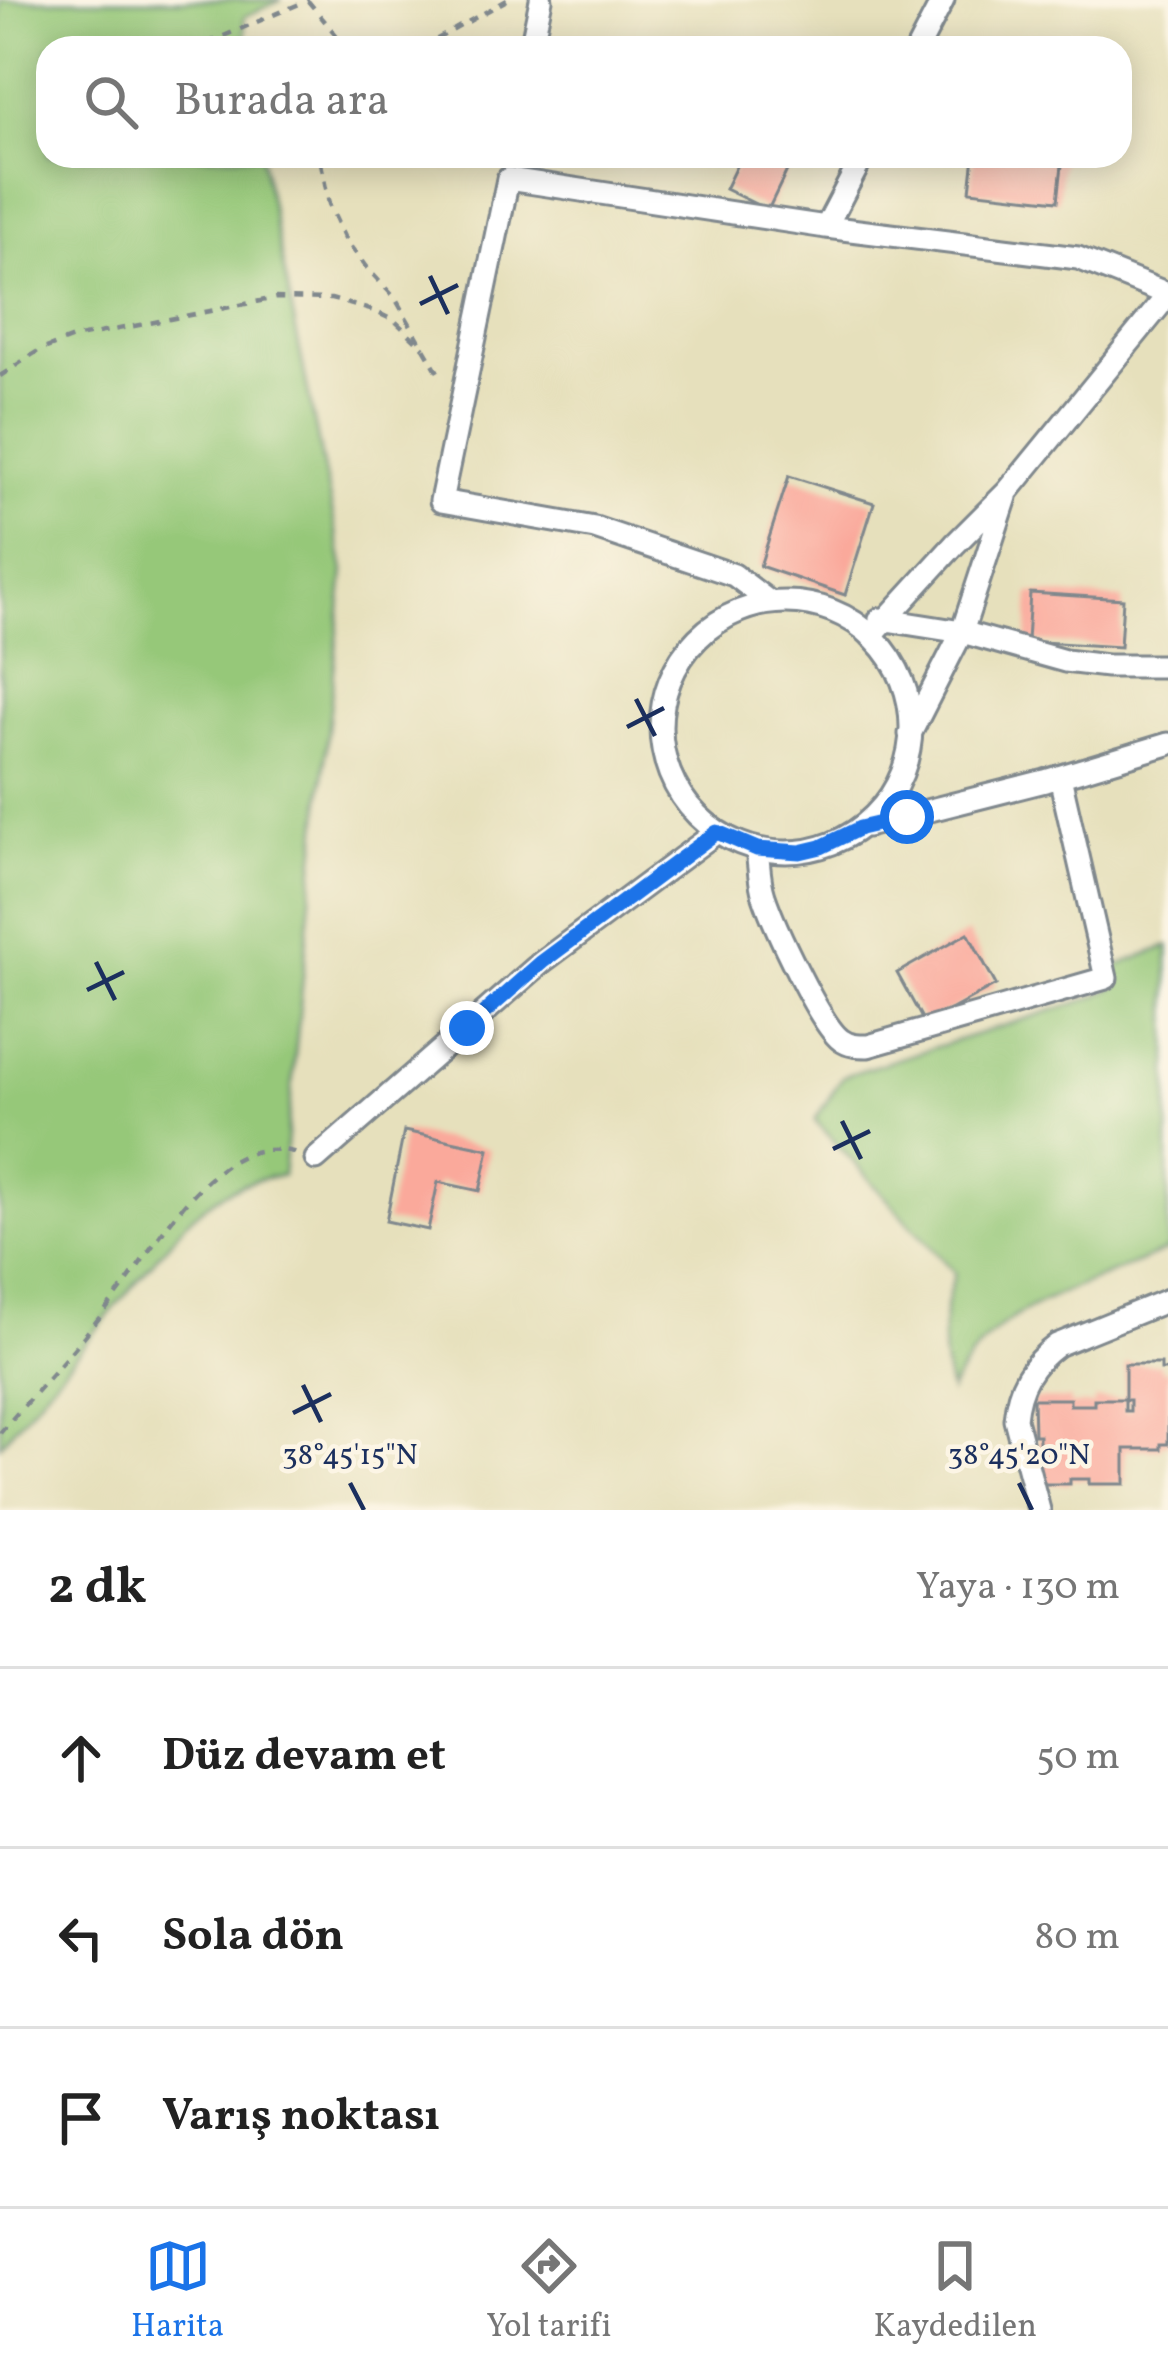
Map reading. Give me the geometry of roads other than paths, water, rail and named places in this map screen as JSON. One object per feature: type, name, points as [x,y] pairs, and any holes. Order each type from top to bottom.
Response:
[{"type":"street","points":[[533,36],[542,0]]},
{"type":"street","points":[[924,36],[943,0]]},
{"type":"street","points":[[510,168],[441,501],[595,527],[734,575],[771,603]]},
{"type":"street","points":[[826,227],[857,168]]},
{"type":"street","points":[[508,179],[826,227],[1078,258],[1168,295],[1008,491],[879,628]]},
{"type":"street","points":[[910,735],[962,632],[1008,491]]},
{"type":"street","points":[[1168,666],[1065,662],[962,632],[879,628],[793,602],[771,603],[730,615],[695,641],[664,698],[662,741],[674,783],[717,832],[757,849],[800,852],[860,828],[1168,744]]},
{"type":"street","points":[[860,828],[890,796],[907,756],[910,735],[905,692],[879,628]]},
{"type":"street","points":[[757,849],[763,894],[814,1006],[836,1036],[868,1046],[1106,978],[1060,777]]},
{"type":"street","points":[[316,1159],[542,962],[717,832]]},
{"type":"street","points":[[1039,1510],[1015,1418],[1026,1376],[1057,1345],[1168,1300]]}]
